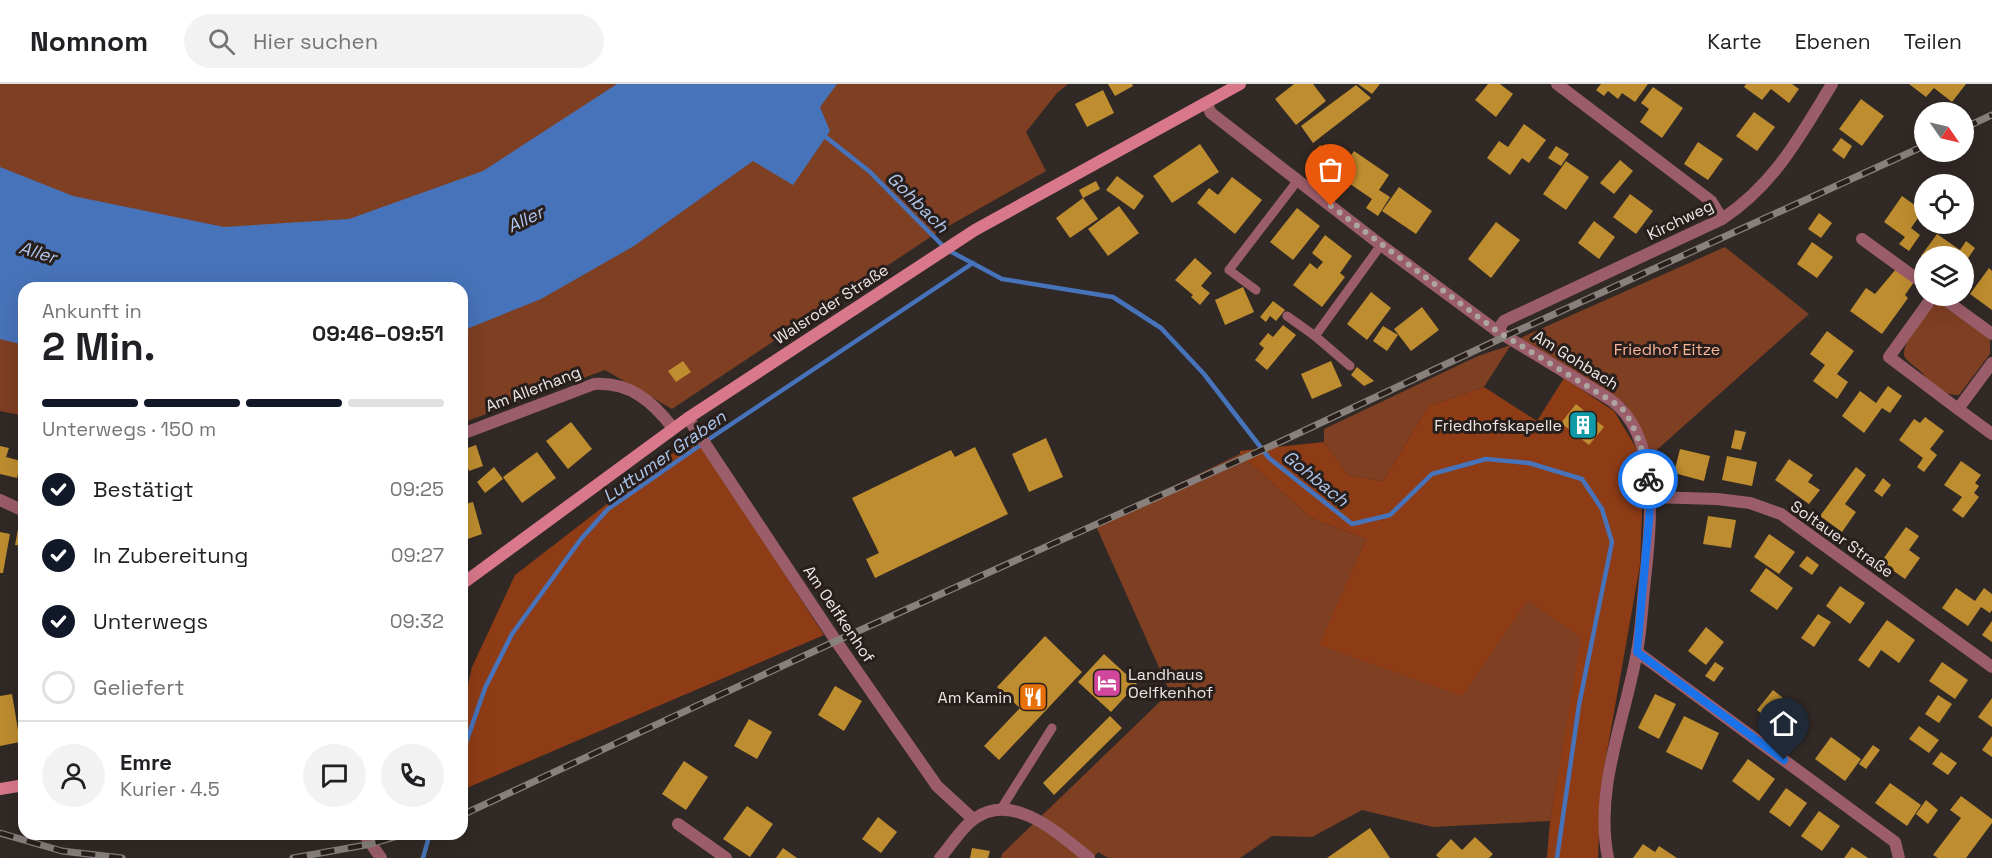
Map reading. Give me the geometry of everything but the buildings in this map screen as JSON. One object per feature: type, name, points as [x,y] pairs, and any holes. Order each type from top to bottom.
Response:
[{"type":"main road","name":"Walsroder Straße","points":[[468,580],[688,418],[918,266],[975,230],[1240,84]]},
{"type":"main road","points":[[0,789],[18,787]]},
{"type":"street","points":[[1557,84],[1711,201],[1722,219]]},
{"type":"street","name":"Kirchweg","points":[[1497,331],[1504,321],[1722,219],[1756,194],[1802,134],[1832,84]]},
{"type":"street","name":"Am Gohbach","points":[[1206,103],[1211,113],[1381,245],[1497,331],[1621,407],[1629,418],[1646,463],[1651,497],[1647,566],[1637,652],[1607,785],[1604,840],[1608,858]]},
{"type":"street","points":[[1862,239],[1914,277]]},
{"type":"street","points":[[1926,306],[1889,357],[1992,434]]},
{"type":"street","points":[[1954,306],[1992,334]]},
{"type":"street","points":[[1958,409],[1992,363]]},
{"type":"street","name":"Am Allerhang","points":[[468,432],[594,384],[605,383],[631,389],[643,396],[660,411],[673,429]]},
{"type":"street","name":"Am Oelfkenhof","points":[[688,418],[836,641],[937,786],[974,819]]},
{"type":"street","name":"Soltauer Straße","points":[[1651,497],[1717,499],[1750,503],[1782,514],[1992,667]]},
{"type":"street","points":[[0,500],[18,508]]},
{"type":"street","points":[[1637,652],[1895,842],[1899,858]]},
{"type":"street","points":[[940,858],[974,819],[1001,809],[1027,815],[1044,824],[1089,858]]},
{"type":"street","points":[[678,824],[726,858]]},
{"type":"street","points":[[368,840],[381,858]]},
{"type":"lane","points":[[1256,290],[1229,270],[1298,180]]},
{"type":"lane","points":[[1315,336],[1381,245]]},
{"type":"lane","points":[[1287,316],[1350,366]]},
{"type":"lane","points":[[1001,809],[1052,728]]},
{"type":"green space","points":[[0,84],[1068,84],[1057,93],[1026,132],[1046,171],[938,232],[672,409],[605,370],[468,421],[468,282],[18,282],[18,415],[0,411]]},
{"type":"green space","name":"Friedhof Eitze","points":[[1725,247],[1809,314],[1650,456],[1638,424],[1625,404],[1518,339]]},
{"type":"green space","points":[[1944,306],[1990,339],[1990,354],[1959,395],[1938,389],[1904,356],[1907,342],[1915,327],[1931,308]]},
{"type":"green space","points":[[1511,345],[1484,387],[1428,406],[1383,481],[1348,475],[1324,442],[1324,429],[1478,356]]},
{"type":"green space","points":[[1240,454],[1311,518],[1366,539],[1320,645],[1529,599],[1582,638],[1550,821],[1433,827],[1362,810],[1312,837],[1272,836],[1240,858],[1108,858],[1098,852],[1093,858],[1001,858],[1002,854],[1170,692],[1095,524]]},
{"type":"shaded area","points":[[1564,378],[1614,411],[1644,461],[1640,565],[1601,786],[1598,858],[1547,858],[1550,821],[1581,638],[1528,600],[1462,696],[1319,645],[1366,539],[1311,518],[1240,454],[1240,451],[1324,442],[1348,475],[1383,481],[1428,406],[1484,387],[1537,421]]},
{"type":"shaded area","points":[[695,436],[824,635],[468,787],[468,686],[472,667],[515,575]]},
{"type":"water","name":"Aller","points":[[617,84],[837,84],[820,107],[830,131],[793,185],[753,161],[634,246],[541,299],[468,329],[468,282],[18,282],[18,344],[0,339],[0,167],[73,196],[224,227],[349,219],[483,171]]},
{"type":"waterway","name":"Gohbach","points":[[822,134],[869,171],[946,249],[1002,279],[1113,297],[1161,328],[1204,374],[1269,458],[1352,524],[1390,515],[1432,474],[1486,459],[1529,463],[1582,479],[1602,509],[1612,542],[1579,705],[1557,858]]},
{"type":"waterway","name":"Luttumer Graben","points":[[468,737],[485,688],[512,634],[581,539],[608,509],[973,263]]},
{"type":"waterway","name":"Luttumer Graben","points":[[423,858],[428,840]]},
{"type":"railway","points":[[1974,123],[1992,115]]},
{"type":"railway","points":[[468,812],[836,641],[1282,441],[1506,336],[1914,151]]},
{"type":"railway","points":[[0,833],[18,838]]},
{"type":"railway","points":[[24,840],[62,851],[122,858]]},
{"type":"railway","points":[[293,858],[385,840]]},
{"type":"way so far","points":[[1331,206],[1497,331],[1621,407],[1637,435],[1646,463],[1648,479]]},
{"type":"place","name":"Friedhofskapelle","points":[[1583,425]]},
{"type":"place","name":"Landhaus Oelfkenhof","points":[[1107,683]]},
{"type":"place","name":"Am Kamin","points":[[1033,697]]},
{"type":"route","points":[[1648,479],[1651,497],[1647,566],[1637,652],[1784,760]]}]
